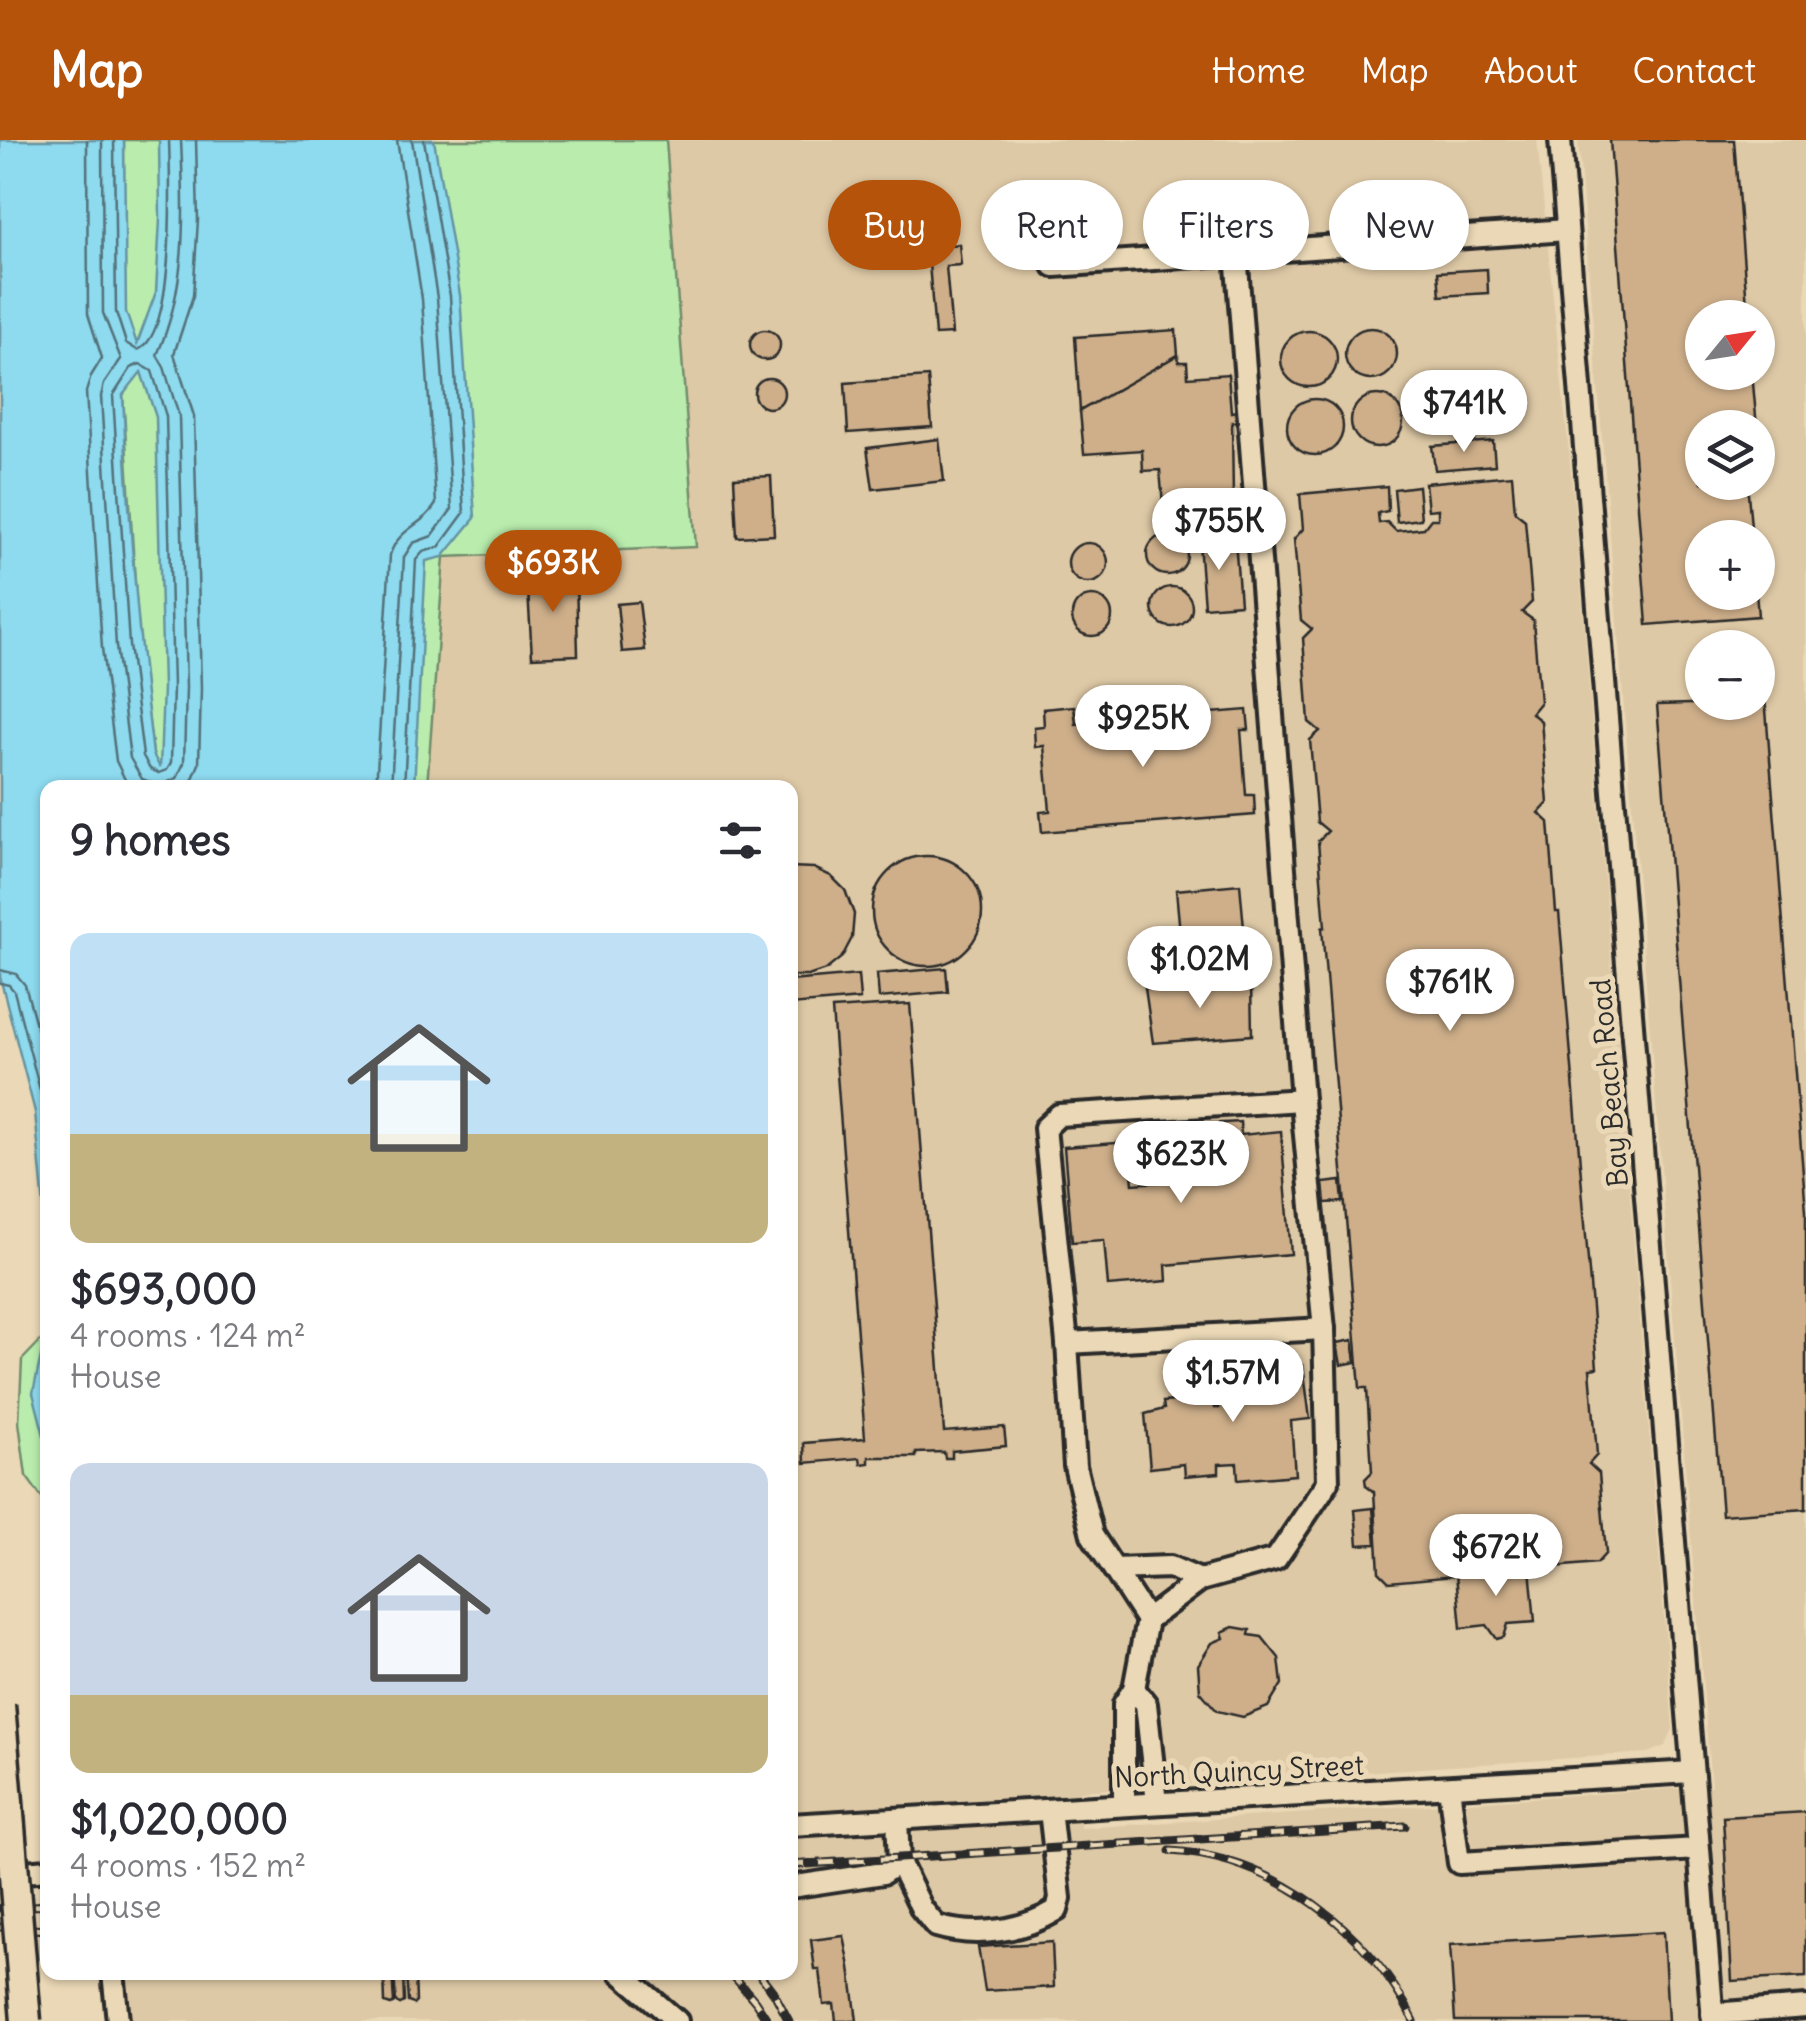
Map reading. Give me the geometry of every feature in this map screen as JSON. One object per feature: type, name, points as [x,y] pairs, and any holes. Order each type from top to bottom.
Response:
[{"type":"highway","points":[[0,1705],[26,2021]]},
{"type":"street","name":"Bay Beach Road","points":[[1560,140],[1712,2017]]},
{"type":"street","points":[[1309,248],[1568,230]]},
{"type":"street","points":[[1124,1806],[1124,1704],[1134,1689],[1147,1620],[1200,1580],[1276,1559],[1328,1482],[1324,1329],[1302,1100],[1237,270]]},
{"type":"street","points":[[1147,1620],[1092,1535],[1075,1466],[1045,1128],[1059,1115],[1302,1100]]},
{"type":"street","points":[[1067,1343],[1324,1329]]},
{"type":"street","points":[[1114,1569],[1170,1567],[1200,1580]]},
{"type":"street","points":[[1134,1689],[1146,1704],[1157,1804]]},
{"type":"street","name":"North Quincy Street","points":[[798,1824],[1692,1772]]},
{"type":"street","points":[[1449,1787],[1458,1863],[1698,1849]]},
{"type":"street","points":[[897,1818],[899,1862],[922,1910],[936,1926],[970,1931],[1024,1927],[1057,1910],[1060,1898],[1050,1810]]},
{"type":"street","points":[[798,1886],[883,1873],[899,1862]]},
{"type":"street","points":[[0,1874],[40,1871]]},
{"type":"street","points":[[114,1980],[118,2021]]},
{"type":"street","points":[[629,1980],[677,2021]]},
{"type":"street","points":[[1712,2017],[1806,2007]]},
{"type":"shaded area","points":[[666,140],[1537,140],[1575,512],[1673,1729],[1665,1746],[1647,1753],[1080,1791],[1081,1828],[1711,1786],[1578,140],[1806,140],[1806,2021],[131,2021],[127,1980],[798,1980],[798,780],[427,780],[443,557],[696,546]]},
{"type":"green space","points":[[124,140],[666,140],[696,547],[444,557],[428,780],[149,780],[153,754],[139,644],[123,395]]},
{"type":"green space","points":[[40,1341],[40,1495],[26,1476],[19,1422],[22,1360]]},
{"type":"water","points":[[0,140],[124,140],[126,312],[137,344],[156,292],[159,140],[434,140],[460,295],[475,518],[443,557],[426,561],[414,780],[40,780],[40,1165],[35,1112],[0,977]],"holes":[[[141,372],[156,417],[163,687],[160,768],[153,754],[143,665],[125,440],[123,395]]]},
{"type":"water","points":[[40,1360],[40,1420],[33,1393]]},
{"type":"building","points":[[1610,140],[1734,140],[1747,300],[1685,300],[1685,390],[1754,390],[1755,410],[1685,410],[1685,500],[1749,500],[1750,520],[1685,520],[1685,610],[1758,610],[1758,616],[1647,625]]},
{"type":"building","points":[[1487,269],[1488,293],[1440,296],[1438,272]]},
{"type":"building","points":[[930,270],[946,270],[952,334],[935,335]]},
{"type":"building","points":[[1371,328],[1389,336],[1397,354],[1389,372],[1371,380],[1353,372],[1345,354],[1353,336]]},
{"type":"building","points":[[765,330],[775,335],[780,345],[775,355],[765,360],[755,355],[750,345],[755,335]]},
{"type":"building","points":[[1176,330],[1178,355],[1080,411],[1075,337]]},
{"type":"building","points":[[1309,331],[1329,339],[1337,359],[1329,379],[1309,387],[1289,379],[1281,359],[1289,339]]},
{"type":"building","points":[[1178,355],[1179,362],[1187,362],[1188,377],[1228,374],[1231,412],[1238,411],[1239,422],[1232,422],[1233,500],[1163,505],[1160,470],[1143,471],[1142,450],[1084,454],[1080,411]]},
{"type":"building","points":[[928,377],[932,427],[848,433],[845,383]]},
{"type":"building","points":[[769,378],[779,383],[784,393],[779,403],[769,408],[759,403],[754,393],[759,383]]},
{"type":"building","points":[[1377,395],[1395,403],[1403,421],[1395,439],[1377,447],[1359,439],[1351,421],[1359,403]]},
{"type":"building","points":[[1315,399],[1335,407],[1343,427],[1335,447],[1315,455],[1295,447],[1287,427],[1295,407]]},
{"type":"building","points":[[939,439],[944,481],[873,489],[867,448]]},
{"type":"building","points":[[1493,441],[1495,465],[1435,470],[1432,446]]},
{"type":"building","points":[[1512,475],[1515,512],[1525,520],[1532,602],[1522,612],[1533,620],[1540,702],[1531,713],[1541,721],[1548,803],[1539,813],[1549,822],[1559,912],[1597,1368],[1590,1369],[1597,1455],[1589,1464],[1599,1473],[1606,1553],[1597,1563],[1389,1582],[1379,1572],[1374,1492],[1366,1486],[1365,1479],[1372,1472],[1367,1388],[1360,1388],[1322,928],[1325,927],[1318,841],[1328,831],[1317,822],[1310,740],[1320,731],[1309,722],[1303,638],[1312,629],[1301,620],[1294,539],[1303,529],[1300,494],[1387,486],[1388,511],[1378,513],[1379,523],[1387,522],[1396,531],[1424,528],[1431,519],[1438,519],[1438,509],[1428,510],[1425,483]]},
{"type":"building","points":[[771,476],[774,535],[737,537],[734,478]]},
{"type":"building","points":[[1418,486],[1421,519],[1397,522],[1394,489]]},
{"type":"building","points":[[1167,535],[1181,541],[1187,555],[1181,569],[1167,575],[1153,569],[1147,555],[1153,541]]},
{"type":"building","points":[[1235,540],[1240,604],[1204,607],[1199,542]]},
{"type":"building","points":[[1088,543],[1102,549],[1108,563],[1102,577],[1088,583],[1074,577],[1068,563],[1074,549]]},
{"type":"building","points":[[527,574],[576,577],[578,655],[532,657]]},
{"type":"building","points":[[1172,587],[1186,593],[1192,607],[1186,621],[1172,627],[1158,621],[1152,607],[1158,593]]},
{"type":"building","points":[[1092,596],[1106,602],[1112,616],[1106,630],[1092,636],[1078,630],[1072,616],[1078,602]]},
{"type":"building","points":[[639,602],[645,650],[622,652],[617,604]]},
{"type":"building","points":[[1685,704],[1685,720],[1767,720],[1806,1211],[1806,1509],[1722,1515],[1657,705]]},
{"type":"building","points":[[1074,706],[1076,724],[1247,710],[1249,730],[1241,730],[1246,795],[1254,795],[1255,815],[1042,832],[1040,812],[1050,811],[1044,746],[1035,747],[1034,727],[1044,726],[1043,709]]},
{"type":"building","points":[[927,856],[948,860],[966,872],[978,890],[982,911],[978,932],[966,950],[948,962],[927,966],[906,962],[888,950],[876,932],[872,911],[876,890],[888,872],[906,860]]},
{"type":"building","points":[[798,867],[814,868],[831,876],[845,890],[854,914],[852,938],[842,957],[826,970],[798,976]]},
{"type":"building","points":[[1240,884],[1244,928],[1180,933],[1176,890]]},
{"type":"building","points":[[946,968],[948,992],[879,998],[877,974]]},
{"type":"building","points":[[858,975],[860,999],[798,1004],[798,980]]},
{"type":"building","points":[[1251,981],[1252,1035],[1153,1043],[1145,988]]},
{"type":"building","points":[[910,1004],[944,1432],[1004,1427],[1006,1446],[952,1451],[952,1458],[945,1458],[944,1452],[916,1453],[916,1457],[869,1457],[869,1463],[861,1464],[860,1458],[805,1463],[804,1443],[865,1438],[832,1009]]},
{"type":"building","points":[[1240,1122],[1241,1135],[1281,1131],[1291,1254],[1166,1265],[1167,1281],[1108,1286],[1104,1240],[1072,1242],[1064,1147],[1129,1142],[1133,1184],[1212,1178],[1207,1124]]},
{"type":"building","points":[[1341,1181],[1343,1202],[1325,1203],[1323,1183]]},
{"type":"building","points":[[1353,1340],[1356,1362],[1341,1365],[1337,1343]]},
{"type":"building","points":[[1303,1365],[1310,1419],[1291,1421],[1295,1475],[1238,1480],[1237,1463],[1219,1464],[1219,1473],[1185,1476],[1184,1464],[1150,1468],[1145,1414],[1164,1409],[1163,1402],[1214,1398],[1215,1408],[1219,1408],[1216,1373]]},
{"type":"building","points":[[1373,1508],[1376,1544],[1358,1545],[1355,1510]]},
{"type":"building","points":[[1530,1568],[1535,1622],[1508,1624],[1504,1637],[1497,1639],[1487,1625],[1461,1628],[1456,1574]]},
{"type":"building","points":[[1233,1627],[1262,1637],[1279,1658],[1282,1684],[1268,1707],[1243,1717],[1217,1711],[1200,1691],[1198,1665],[1212,1643],[1224,1638],[1222,1632]]},
{"type":"building","points":[[1806,1812],[1806,1977],[1732,1981],[1723,1817]]},
{"type":"building","points":[[1663,1932],[1668,2021],[1455,2021],[1450,1945]]},
{"type":"building","points":[[844,1936],[857,2021],[836,2021],[834,2004],[824,2005],[820,1970],[815,1970],[811,1940]]},
{"type":"building","points":[[1052,1942],[1054,1987],[985,1991],[978,1947]]},
{"type":"building","points":[[384,1980],[393,1980],[394,2003],[385,2003]]},
{"type":"building","points":[[395,1980],[403,1980],[404,2002],[396,2002]]},
{"type":"building","points":[[407,1980],[415,1980],[416,2002],[408,2002]]},
{"type":"railway","points":[[798,1864],[1405,1826]]},
{"type":"railway","points":[[1170,1851],[1246,1867],[1314,1904],[1372,1957],[1414,2021]]},
{"type":"railway","points":[[0,1908],[40,1906]]},
{"type":"railway","points":[[0,1927],[40,1930]]},
{"type":"railway","points":[[737,1980],[768,2021]]},
{"type":"railway","points":[[764,1980],[789,2021]]}]
